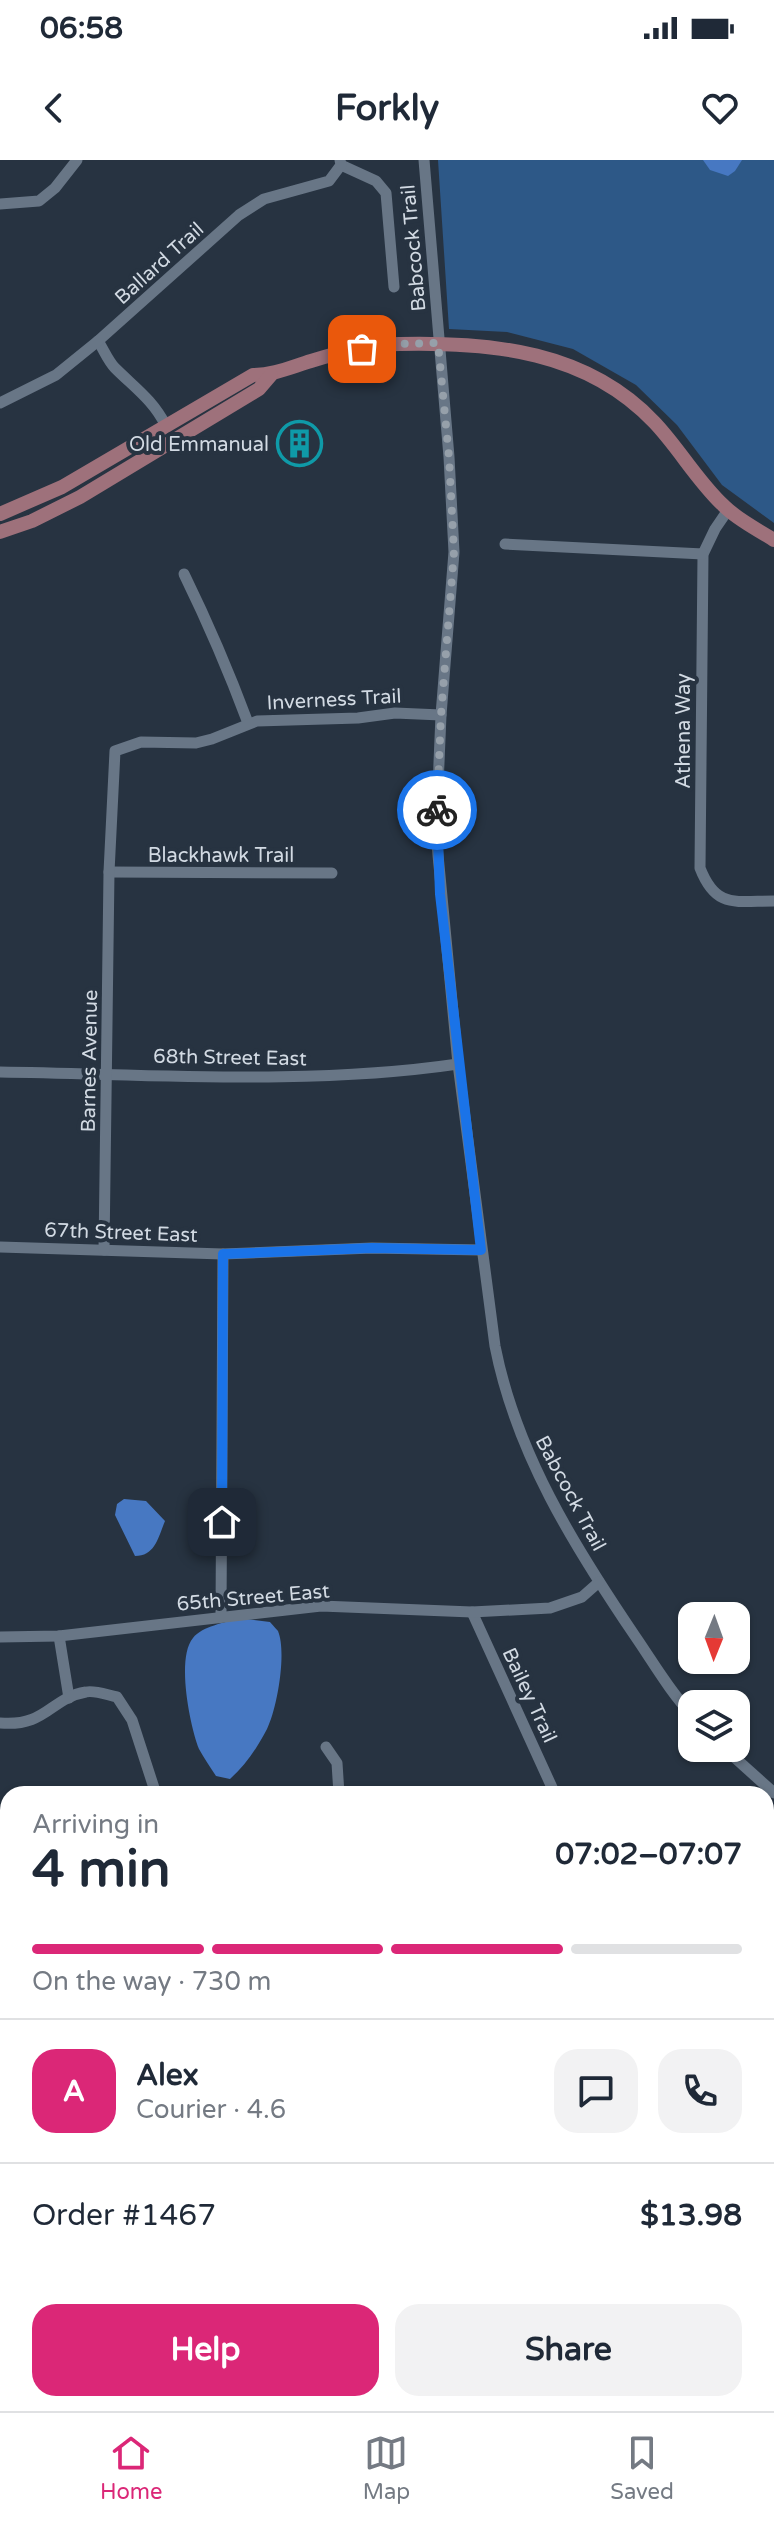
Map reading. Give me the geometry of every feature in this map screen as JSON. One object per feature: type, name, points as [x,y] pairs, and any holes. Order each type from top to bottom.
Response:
[{"type":"main road","points":[[0,514],[62,487],[253,375],[271,375],[335,353],[388,344],[438,343],[492,346],[536,354],[565,363],[597,379],[651,419],[728,510],[774,540]]},
{"type":"main road","points":[[0,532],[32,521],[80,497],[259,389],[271,375]]},
{"type":"street","points":[[0,204],[39,201],[55,188],[77,160]]},
{"type":"street","name":"Babcock Trail","points":[[424,160],[454,552],[441,715],[436,834],[458,1064],[481,1250],[501,1378],[540,1482],[599,1582],[678,1695]]},
{"type":"street","points":[[340,163],[376,181],[386,193],[394,287]]},
{"type":"street","name":"Ballard Trail","points":[[0,403],[56,375],[239,215],[264,199],[329,181],[340,163]]},
{"type":"street","points":[[98,341],[113,367],[137,386],[159,412],[166,426]]},
{"type":"street","name":"Athena Way","points":[[728,510],[703,554],[700,868],[709,889],[728,901],[774,901]]},
{"type":"street","points":[[505,544],[703,554]]},
{"type":"street","points":[[184,574],[216,638],[248,723]]},
{"type":"street","name":"Inverness Trail","points":[[109,872],[115,751],[141,742],[196,743],[248,723],[271,719],[314,720],[395,713],[441,715]]},
{"type":"street","name":"Blackhawk Trail","points":[[109,872],[332,873]]},
{"type":"street","name":"Barnes Avenue","points":[[104,1250],[109,872]]},
{"type":"street","name":"68th Street East","points":[[0,1072],[334,1077],[401,1073],[458,1064]]},
{"type":"street","name":"67th Street East","points":[[0,1247],[223,1254],[372,1248],[481,1250]]},
{"type":"street","points":[[221,1616],[223,1254]]},
{"type":"street","name":"65th Street East","points":[[0,1637],[59,1636],[321,1606],[472,1612],[550,1608],[582,1597],[599,1582]]},
{"type":"street","name":"Bailey Trail","points":[[472,1612],[551,1786]]},
{"type":"street","points":[[59,1636],[69,1698]]},
{"type":"street","points":[[0,1723],[20,1725],[88,1691],[117,1697],[132,1720],[153,1786]]},
{"type":"street","points":[[326,1747],[337,1763],[338,1786]]},
{"type":"street","points":[[740,1762],[766,1786]]},
{"type":"shaded area","points":[[438,160],[774,160],[774,523],[722,485],[677,425],[636,385],[573,349],[507,332],[449,329]]},
{"type":"shaded area","points":[[703,160],[742,160],[728,176],[710,170]]},
{"type":"shaded area","points":[[124,1499],[146,1501],[165,1521],[155,1545],[142,1555],[135,1556],[115,1515],[117,1504]]},
{"type":"shaded area","points":[[239,1618],[270,1622],[278,1631],[281,1666],[267,1729],[251,1756],[230,1779],[216,1776],[199,1749],[185,1676],[188,1648],[193,1638],[208,1628]]},
{"type":"way so far","points":[[362,349],[388,344],[438,343],[454,552],[437,810]]},
{"type":"place","name":"Old Emmanual","points":[[300,444]]},
{"type":"route","points":[[222,1522],[223,1254],[297,1249],[481,1250],[440,894],[437,810]]}]
